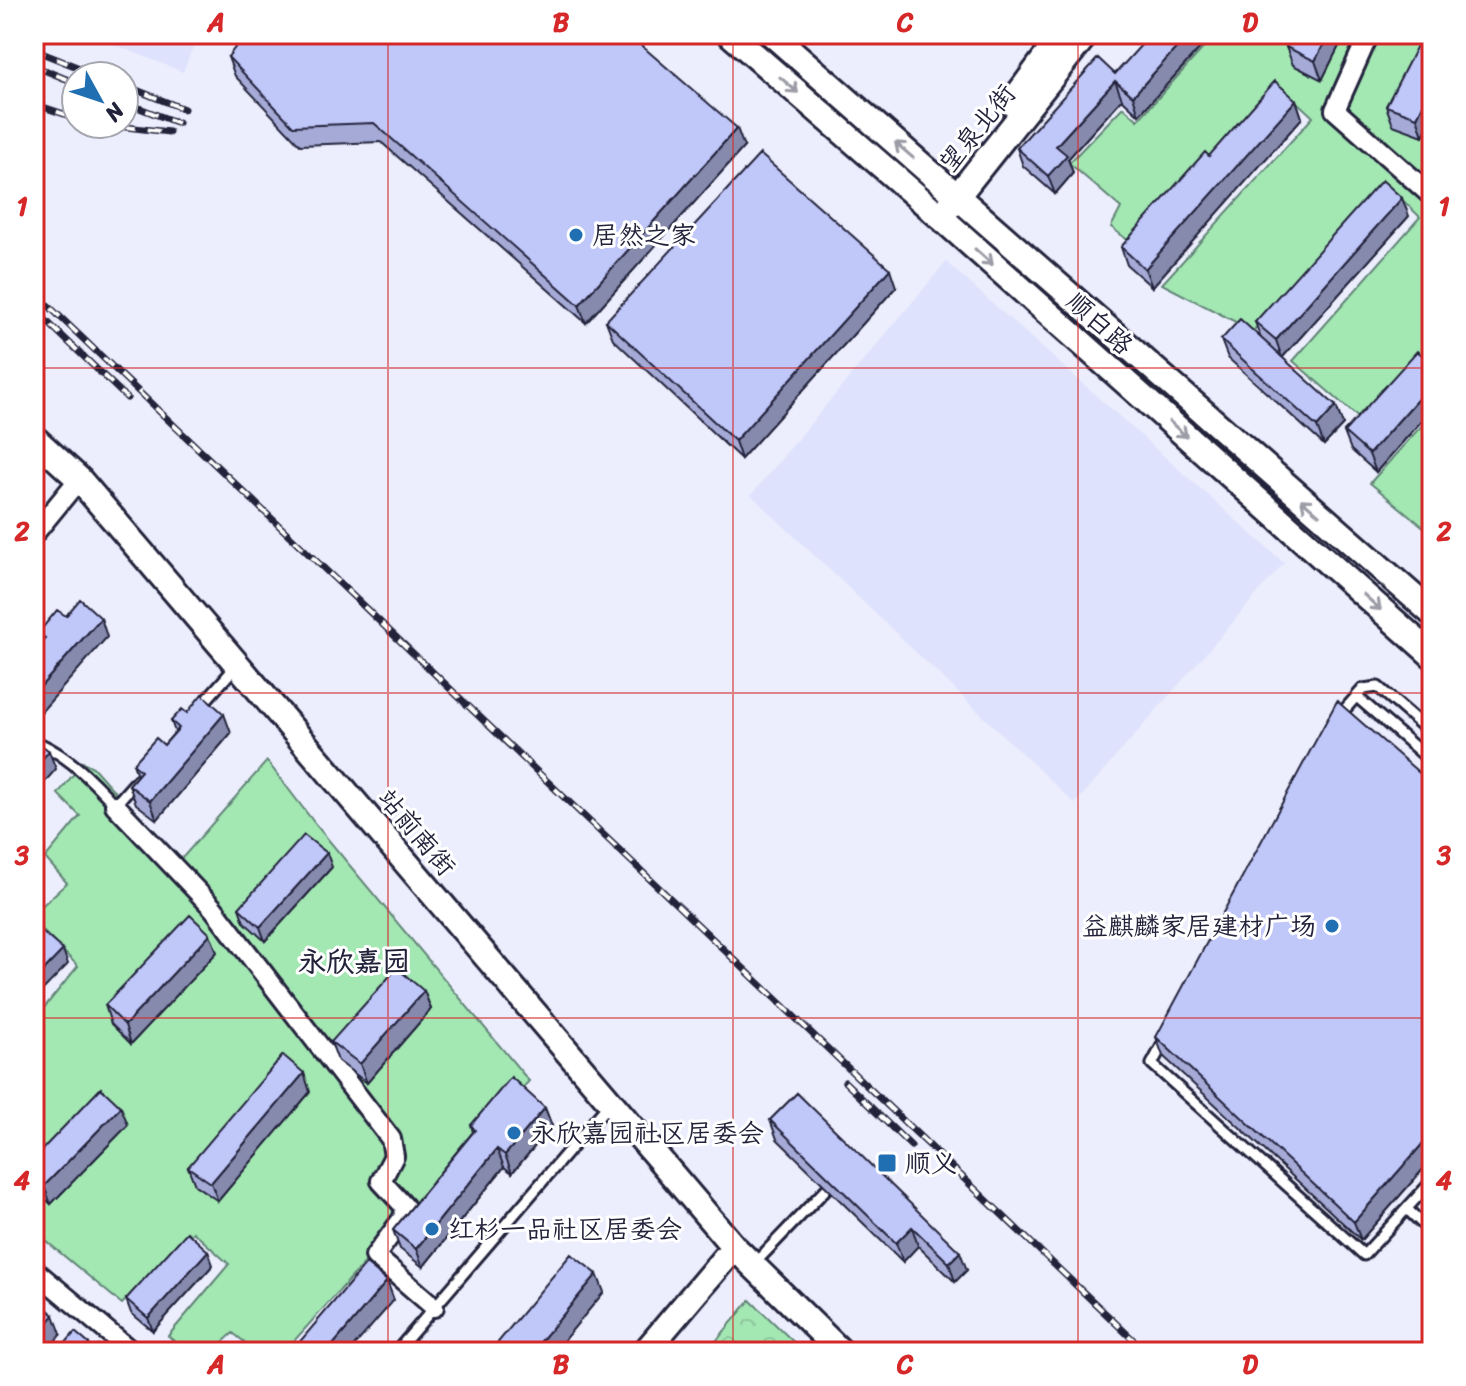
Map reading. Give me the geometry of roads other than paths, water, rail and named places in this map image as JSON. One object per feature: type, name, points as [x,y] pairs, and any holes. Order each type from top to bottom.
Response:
[{"type":"main road","name":"顺白路","points":[[730,34],[1432,655]]},
{"type":"main road","name":"顺白路","points":[[772,34],[1432,613]]},
{"type":"main road","name":"望泉北街","points":[[951,192],[977,150],[1063,34]]},
{"type":"main road","name":"望泉北街","points":[[934,212],[1086,34]]},
{"type":"main road","name":"站前南街","points":[[34,438],[79,479],[743,1257],[841,1352]]},
{"type":"main road","points":[[645,1352],[743,1257]]},
{"type":"main road","points":[[667,1352],[743,1257]]},
{"type":"street","points":[[1369,34],[1335,110],[1432,196]]},
{"type":"street","points":[[34,534],[79,479]]},
{"type":"street","points":[[115,805],[213,908],[391,1139],[394,1156],[381,1181],[405,1207],[403,1218],[375,1256],[434,1307]]},
{"type":"street","points":[[34,1270],[132,1352]]},
{"type":"lane","points":[[196,712],[237,665]]},
{"type":"lane","points":[[1329,733],[1363,689],[1378,687],[1432,734]]},
{"type":"lane","points":[[1357,697],[1432,762]]},
{"type":"lane","points":[[34,746],[39,743],[50,748],[77,766],[115,805],[145,770]]},
{"type":"lane","points":[[1167,1036],[1152,1064],[1364,1255],[1432,1181]]},
{"type":"lane","points":[[396,1352],[610,1102]]},
{"type":"lane","points":[[743,1257],[827,1188]]},
{"type":"lane","points":[[1407,1209],[1432,1233]]},
{"type":"railway","points":[[34,50],[60,60]]},
{"type":"railway","points":[[34,66],[60,77]]},
{"type":"railway","points":[[140,91],[184,109]]},
{"type":"railway","points":[[34,104],[60,113]]},
{"type":"railway","points":[[140,108],[178,123]]},
{"type":"railway","points":[[140,129],[169,132]]},
{"type":"railway","points":[[34,292],[1146,1352]]},
{"type":"railway","points":[[34,309],[127,398]]},
{"type":"railway","points":[[845,1082],[911,1146]]},
{"type":"place","name":"居然之家","points":[[576,235]]},
{"type":"place","name":"益麒麟家居建材广场","points":[[1332,926]]},
{"type":"place","name":"永欣嘉园社区居委会","points":[[514,1133]]},
{"type":"place","name":"顺义","points":[[887,1163]]},
{"type":"place","name":"红杉一品社区居委会","points":[[432,1229]]},
{"type":"district","name":"永欣嘉园","points":[[354,961]]}]
